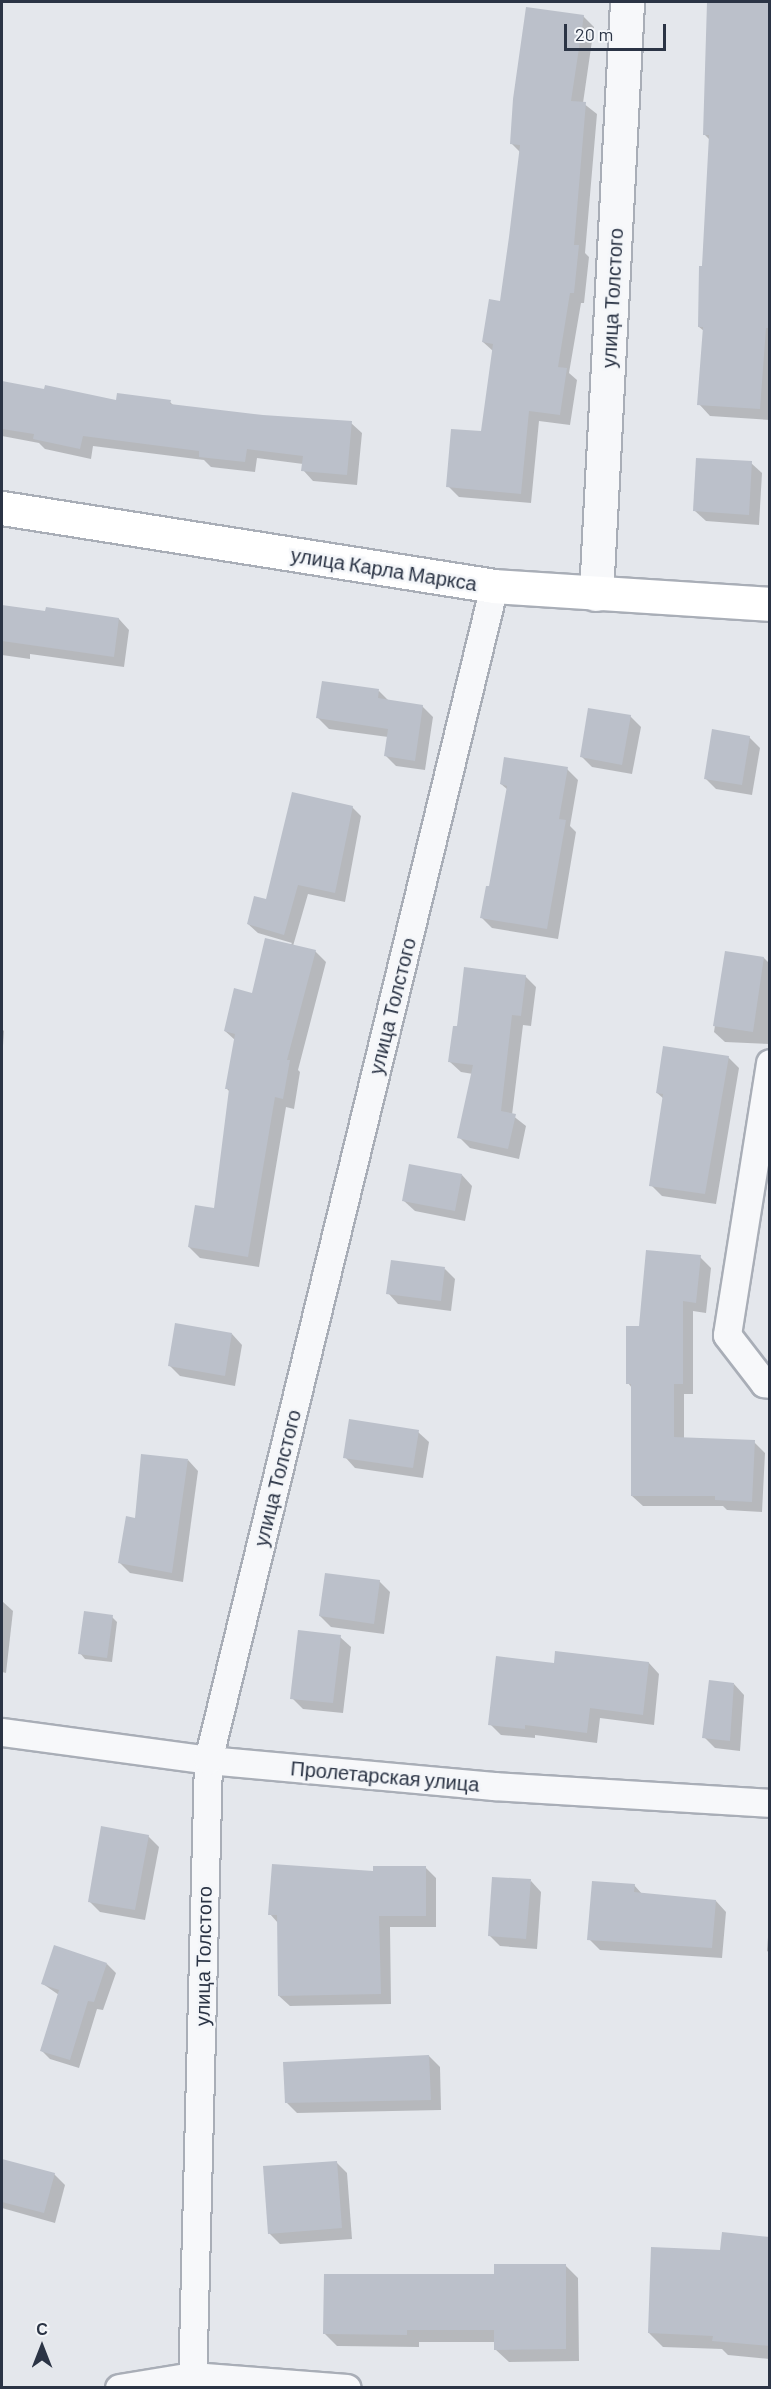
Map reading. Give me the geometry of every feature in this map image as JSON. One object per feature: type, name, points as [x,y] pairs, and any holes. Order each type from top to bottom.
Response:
[{"type":"main road","name":"улица Карла Маркса","points":[[2,508],[494,586],[770,604]]},
{"type":"street","name":"улица Толстого","points":[[597,594],[627,2]]},
{"type":"street","name":"улица Толстого","points":[[192,2382],[208,1760],[494,586]]},
{"type":"street","points":[[770,1063],[727,1335],[764,1383],[770,1384]]},
{"type":"street","name":"Пролетарская улица","points":[[2,1732],[208,1760],[494,1786],[770,1803]]},
{"type":"street","points":[[119,2388],[192,2382],[347,2388]]},
{"type":"building","points":[[707,2],[770,2],[769,328],[766,328],[760,409],[697,405],[703,327],[698,327],[699,266],[702,266],[709,135],[703,135]]},
{"type":"building","points":[[526,7],[584,15],[571,101],[586,102],[574,245],[579,245],[574,293],[570,293],[558,367],[567,368],[560,415],[529,411],[521,494],[446,487],[451,429],[481,431],[493,344],[482,342],[489,299],[500,301],[520,145],[510,144],[513,99]]},
{"type":"building","points":[[2,381],[44,389],[45,385],[116,400],[117,393],[171,400],[170,404],[263,415],[352,421],[347,475],[301,471],[303,456],[247,449],[245,462],[199,457],[199,451],[83,436],[80,449],[33,439],[34,434],[2,429]]},
{"type":"building","points":[[696,458],[752,461],[749,515],[693,511]]},
{"type":"building","points":[[2,605],[45,611],[46,607],[119,618],[114,657],[2,641]]},
{"type":"building","points":[[322,681],[379,689],[378,698],[423,705],[415,761],[384,756],[388,729],[316,718]]},
{"type":"building","points":[[588,708],[631,715],[622,765],[580,757]]},
{"type":"building","points":[[712,729],[750,736],[742,785],[704,779]]},
{"type":"building","points":[[504,757],[568,767],[559,819],[566,820],[547,929],[480,918],[486,886],[489,886],[507,786],[500,784]]},
{"type":"building","points":[[292,792],[353,806],[335,893],[298,885],[284,935],[247,924],[254,896],[266,899]]},
{"type":"building","points":[[265,938],[316,950],[287,1060],[290,1060],[283,1099],[275,1097],[248,1257],[188,1247],[195,1205],[214,1208],[229,1089],[225,1089],[235,1034],[224,1031],[234,988],[252,993]]},
{"type":"building","points":[[725,951],[764,957],[753,1032],[713,1026]]},
{"type":"building","points":[[464,967],[526,975],[521,1016],[512,1015],[501,1111],[516,1114],[508,1149],[457,1138],[473,1065],[448,1062],[453,1026],[457,1026]]},
{"type":"building","points":[[663,1046],[729,1056],[705,1194],[649,1186],[663,1094],[656,1093]]},
{"type":"building","points":[[409,1164],[462,1174],[455,1211],[402,1201]]},
{"type":"building","points":[[646,1250],[701,1255],[696,1303],[683,1301],[683,1384],[674,1384],[674,1437],[755,1440],[752,1502],[715,1500],[715,1496],[631,1496],[631,1384],[626,1384],[626,1326],[639,1326]]},
{"type":"building","points":[[391,1260],[445,1267],[441,1301],[386,1294]]},
{"type":"building","points":[[175,1323],[232,1333],[225,1376],[168,1366]]},
{"type":"building","points":[[349,1419],[419,1430],[413,1468],[343,1458]]},
{"type":"building","points":[[141,1454],[188,1459],[172,1573],[118,1563],[126,1516],[135,1518]]},
{"type":"building","points":[[325,1573],[380,1580],[374,1624],[319,1616]]},
{"type":"building","points":[[84,1611],[113,1615],[107,1658],[78,1654]]},
{"type":"building","points":[[298,1630],[341,1635],[333,1703],[290,1699]]},
{"type":"building","points":[[555,1651],[649,1662],[643,1715],[590,1708],[587,1733],[525,1725],[525,1729],[488,1725],[496,1656],[554,1663]]},
{"type":"building","points":[[709,1680],[734,1683],[730,1741],[702,1738]]},
{"type":"building","points":[[101,1826],[149,1835],[135,1910],[88,1902]]},
{"type":"building","points":[[272,1864],[373,1871],[373,1866],[426,1866],[426,1916],[379,1916],[381,1994],[278,1996],[277,1915],[268,1915]]},
{"type":"building","points":[[492,1877],[531,1879],[526,1939],[488,1936]]},
{"type":"building","points":[[592,1881],[635,1884],[634,1892],[716,1900],[712,1948],[587,1940]]},
{"type":"building","points":[[54,1945],[107,1963],[94,2002],[88,2001],[70,2060],[40,2051],[59,1990],[41,1984]]},
{"type":"building","points":[[429,2055],[431,2100],[285,2103],[283,2062]]},
{"type":"building","points":[[2,2159],[55,2173],[44,2213],[2,2202]]},
{"type":"building","points":[[337,2161],[342,2228],[268,2234],[263,2166]]},
{"type":"building","points":[[722,2232],[770,2237],[770,2346],[712,2341],[713,2336],[648,2333],[651,2247],[720,2250]]},
{"type":"building","points":[[494,2264],[566,2264],[566,2349],[494,2350],[494,2330],[407,2330],[407,2335],[323,2334],[324,2274],[494,2274]]}]
